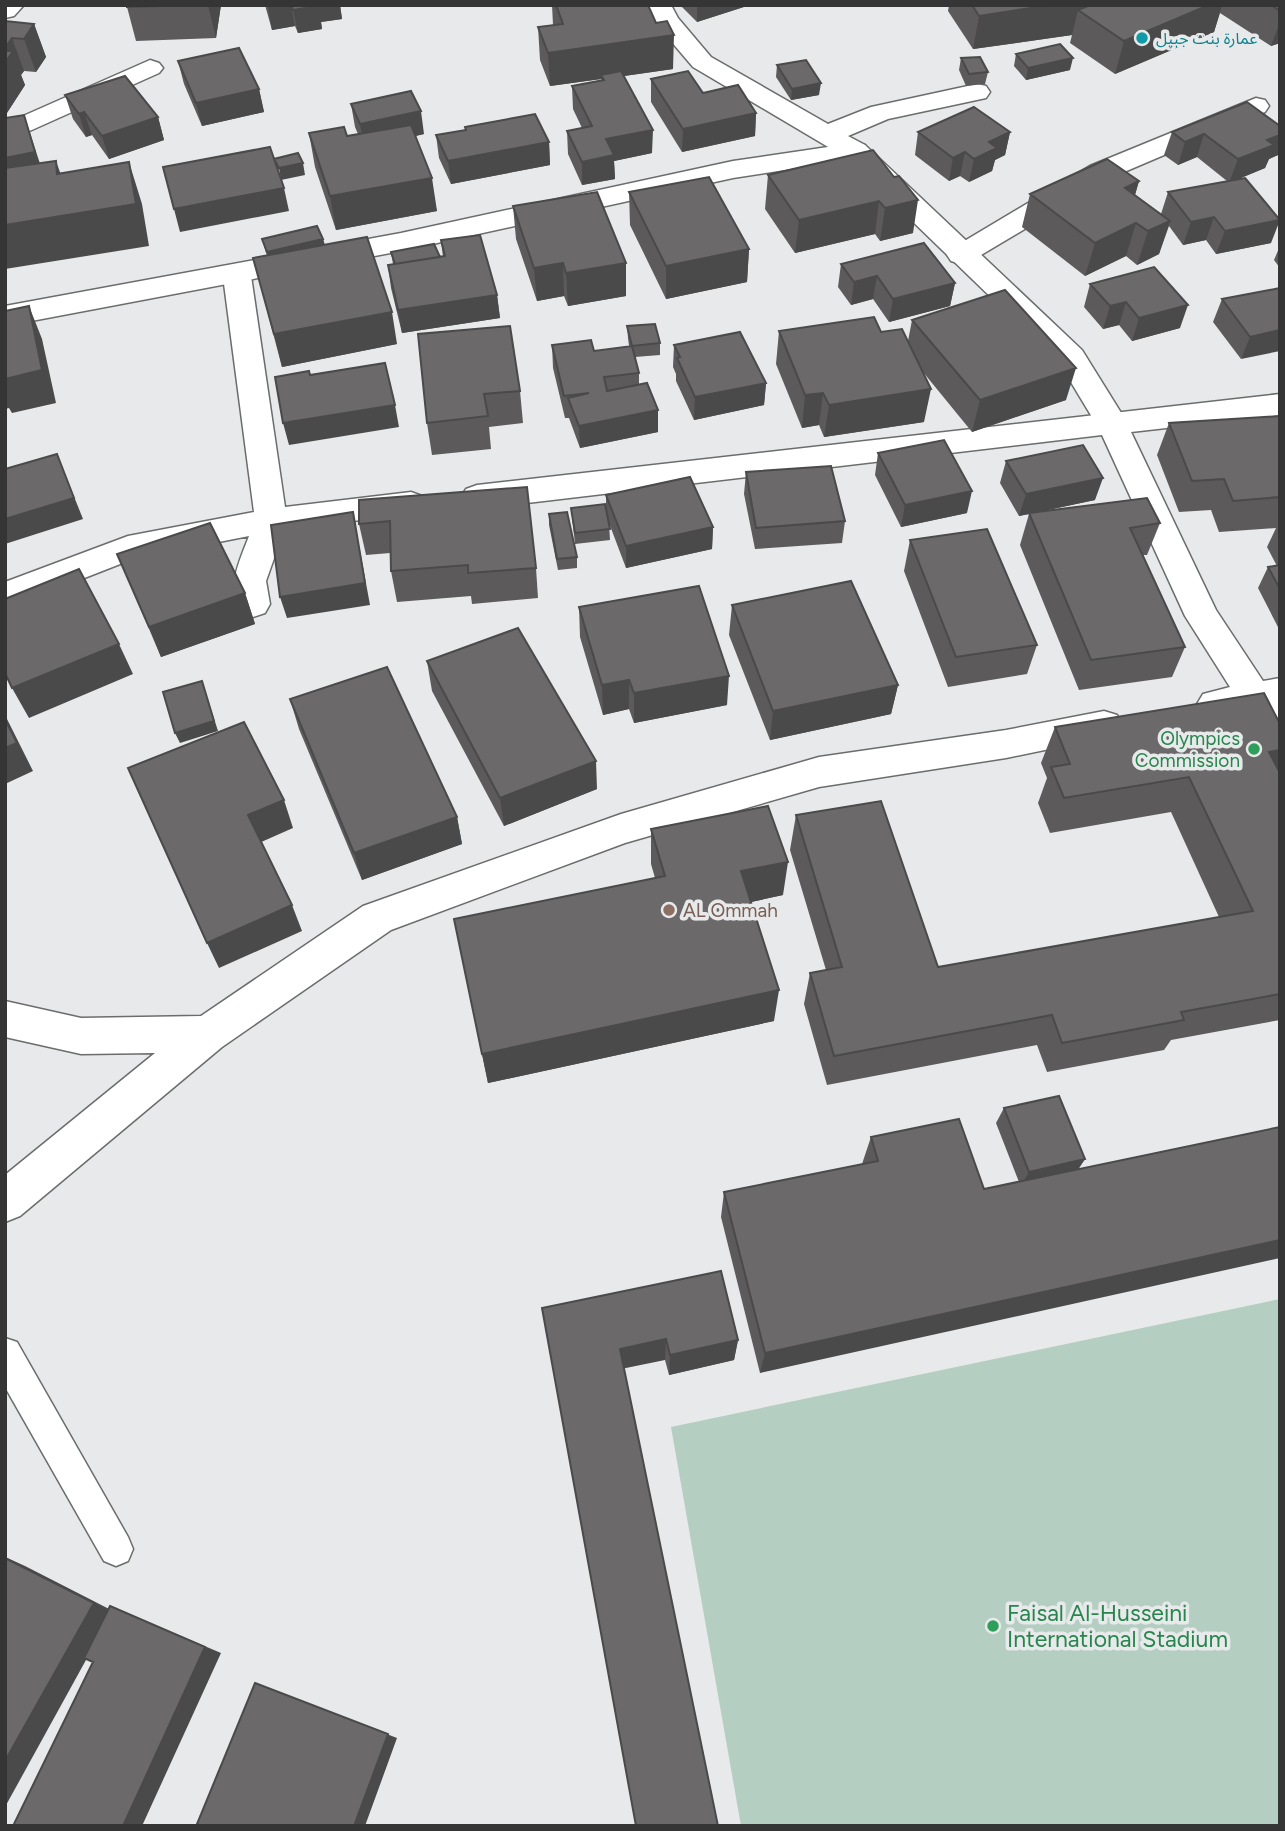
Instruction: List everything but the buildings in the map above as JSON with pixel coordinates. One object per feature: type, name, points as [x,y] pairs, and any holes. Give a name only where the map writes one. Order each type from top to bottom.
[{"type":"street","points":[[5,11],[12,5]]},
{"type":"street","points":[[659,5],[667,21],[702,62],[855,151],[961,255],[1071,357],[1112,424],[1202,616],[1267,694],[1280,736]]},
{"type":"street","points":[[5,134],[150,68]]},
{"type":"street","points":[[828,134],[880,113],[976,92]]},
{"type":"street","points":[[961,255],[1100,172],[1264,117],[1280,92]]},
{"type":"street","points":[[5,316],[237,276],[534,215],[799,156],[855,151]]},
{"type":"street","points":[[237,276],[271,520],[249,580],[253,604]]},
{"type":"street","points":[[5,596],[128,548],[271,520],[1280,404]]},
{"type":"street","points":[[1176,711],[1267,694]]},
{"type":"street","points":[[5,1202],[208,1034],[377,918],[621,829],[820,772],[1006,744],[1137,719]]},
{"type":"street","points":[[5,1019],[81,1036],[208,1034]]},
{"type":"lane","points":[[5,1354],[116,1549]]},
{"type":"green space","name":"Faisal Al-Husseini International Stadium","points":[[1280,1299],[1280,1826],[741,1826],[671,1427]]},
{"type":"place","name":"عمارة بنت جبيل","points":[[1142,38]]},
{"type":"place","name":"Olympics Commission","points":[[1254,749]]},
{"type":"place","name":"AL Ommah","points":[[669,910]]},
{"type":"place","name":"Faisal Al-Husseini International Stadium","points":[[993,1626]]}]
